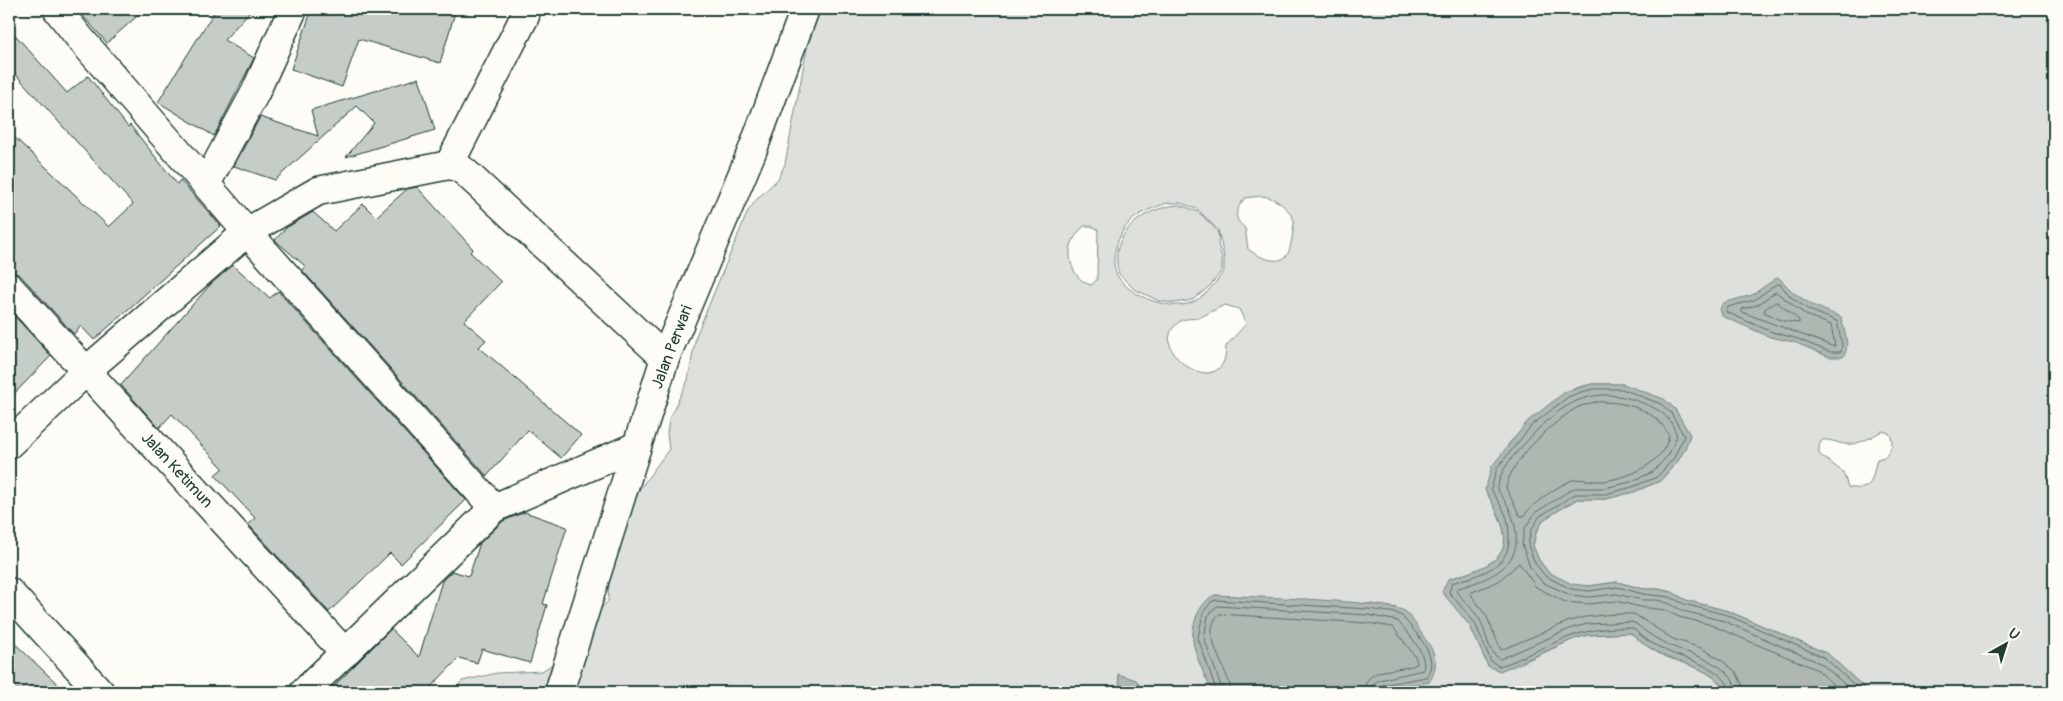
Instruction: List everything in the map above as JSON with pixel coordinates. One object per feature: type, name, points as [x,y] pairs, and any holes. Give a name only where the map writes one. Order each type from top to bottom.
[{"type":"street","points":[[57,9],[247,232],[494,508]]},
{"type":"street","points":[[206,184],[255,93],[293,9]]},
{"type":"street","name":"Jalan Perwari","points":[[559,692],[665,358],[754,150],[804,9]]},
{"type":"street","points":[[449,166],[525,16]]},
{"type":"street","points":[[9,444],[86,371],[247,232],[318,191],[449,166],[458,167],[465,172],[665,358]]},
{"type":"street","name":"Jalan Ketimun","points":[[9,287],[346,653]]},
{"type":"street","points":[[304,692],[494,508],[637,446]]},
{"type":"street","points":[[9,592],[100,692]]},
{"type":"shaded area","points":[[820,9],[2054,9],[2054,692],[1869,692],[1828,654],[1728,611],[1686,600],[1672,592],[1644,589],[1617,582],[1589,586],[1572,585],[1548,572],[1539,560],[1533,546],[1536,533],[1543,520],[1577,499],[1606,499],[1633,492],[1660,481],[1678,461],[1690,435],[1675,409],[1623,384],[1592,384],[1565,392],[1509,443],[1485,490],[1496,509],[1502,526],[1505,539],[1502,550],[1496,558],[1485,566],[1448,579],[1462,615],[1470,626],[1488,666],[1513,667],[1574,639],[1588,635],[1631,633],[1657,652],[1707,673],[1721,684],[1726,692],[1369,692],[1429,682],[1397,608],[1369,604],[1215,595],[1196,617],[1193,638],[1213,692],[1143,692],[1136,680],[1119,675],[1120,688],[1124,692],[453,692],[462,681],[497,673],[542,671],[554,663],[562,651],[608,601],[610,556],[631,501],[669,449],[667,434],[669,419],[688,380],[696,336],[748,211],[757,199],[778,179],[785,164],[808,43]],"holes":[[[1261,196],[1271,198],[1280,203],[1291,215],[1294,220],[1292,238],[1287,255],[1283,258],[1278,260],[1267,259],[1248,249],[1245,228],[1238,221],[1237,217],[1239,206],[1245,198]],[[1167,203],[1181,203],[1197,209],[1218,230],[1224,257],[1224,271],[1204,295],[1195,301],[1175,305],[1152,301],[1131,290],[1117,275],[1114,255],[1122,233],[1130,222],[1147,211]],[[1084,226],[1098,229],[1097,280],[1091,285],[1085,283],[1077,275],[1071,264],[1070,252],[1076,235]],[[1225,305],[1239,309],[1246,324],[1226,346],[1223,363],[1214,372],[1202,372],[1189,367],[1177,358],[1170,346],[1170,334],[1181,320],[1201,317]],[[1882,431],[1889,433],[1892,440],[1891,446],[1885,457],[1877,459],[1872,478],[1867,486],[1863,488],[1848,487],[1843,472],[1819,454],[1819,446],[1822,440],[1850,444]]]},
{"type":"shaded area","points":[[1180,205],[1202,215],[1217,231],[1222,257],[1222,270],[1210,286],[1194,299],[1174,303],[1159,301],[1134,289],[1119,274],[1118,247],[1132,225],[1142,217],[1154,211]]},
{"type":"water","points":[[1778,277],[1794,293],[1812,305],[1841,317],[1847,343],[1843,357],[1829,357],[1794,342],[1770,337],[1722,316],[1720,309],[1723,303],[1752,295]]},
{"type":"water","points":[[1592,384],[1623,384],[1664,399],[1675,409],[1690,435],[1678,461],[1660,481],[1634,492],[1606,499],[1577,499],[1543,520],[1536,533],[1533,546],[1539,560],[1548,572],[1572,584],[1589,586],[1617,582],[1644,589],[1672,592],[1686,600],[1728,611],[1828,654],[1869,692],[1726,692],[1721,684],[1707,673],[1662,655],[1630,633],[1588,635],[1574,639],[1500,671],[1488,666],[1470,626],[1442,592],[1448,579],[1485,566],[1496,558],[1502,550],[1505,539],[1502,526],[1496,509],[1485,490],[1492,466],[1528,421],[1565,392]]},
{"type":"water","points":[[1215,595],[1347,602],[1395,608],[1409,615],[1431,648],[1435,658],[1434,672],[1429,682],[1369,692],[1213,692],[1198,660],[1193,641],[1193,628],[1200,608],[1209,598]]},
{"type":"water","points":[[1118,674],[1136,680],[1143,692],[1124,692],[1120,688]]},
{"type":"building","points":[[77,9],[145,9],[107,43]]},
{"type":"building","points":[[216,9],[252,9],[224,40],[254,58],[214,136],[158,102]]},
{"type":"building","points":[[312,9],[456,9],[440,63],[359,39],[342,87],[291,69]]},
{"type":"building","points":[[9,28],[67,93],[88,76],[128,127],[130,125],[177,184],[180,180],[221,226],[94,340],[81,326],[74,334],[21,276],[14,272],[9,272],[9,132],[109,227],[133,204],[9,67]]},
{"type":"building","points":[[419,78],[435,130],[346,157],[374,123],[357,106],[275,180],[234,166],[260,117],[318,136],[311,110]]},
{"type":"building","points":[[417,187],[473,249],[470,252],[501,282],[464,321],[486,340],[479,347],[581,435],[561,458],[528,430],[487,476],[302,270],[305,266],[275,240],[286,228],[313,212],[334,231],[363,204],[376,217],[407,189]]},
{"type":"building","points":[[233,265],[270,298],[278,291],[466,500],[401,564],[390,553],[329,612],[248,524],[255,518],[215,475],[223,468],[172,414],[159,428],[121,385],[211,284]]},
{"type":"building","points":[[9,310],[51,356],[9,399]]},
{"type":"building","points":[[525,512],[567,527],[543,604],[547,605],[530,663],[482,649],[477,663],[459,658],[426,692],[328,692],[391,629],[419,657],[442,581],[452,571],[469,576],[480,543],[503,521]]},
{"type":"building","points":[[9,638],[66,692],[9,692]]}]
